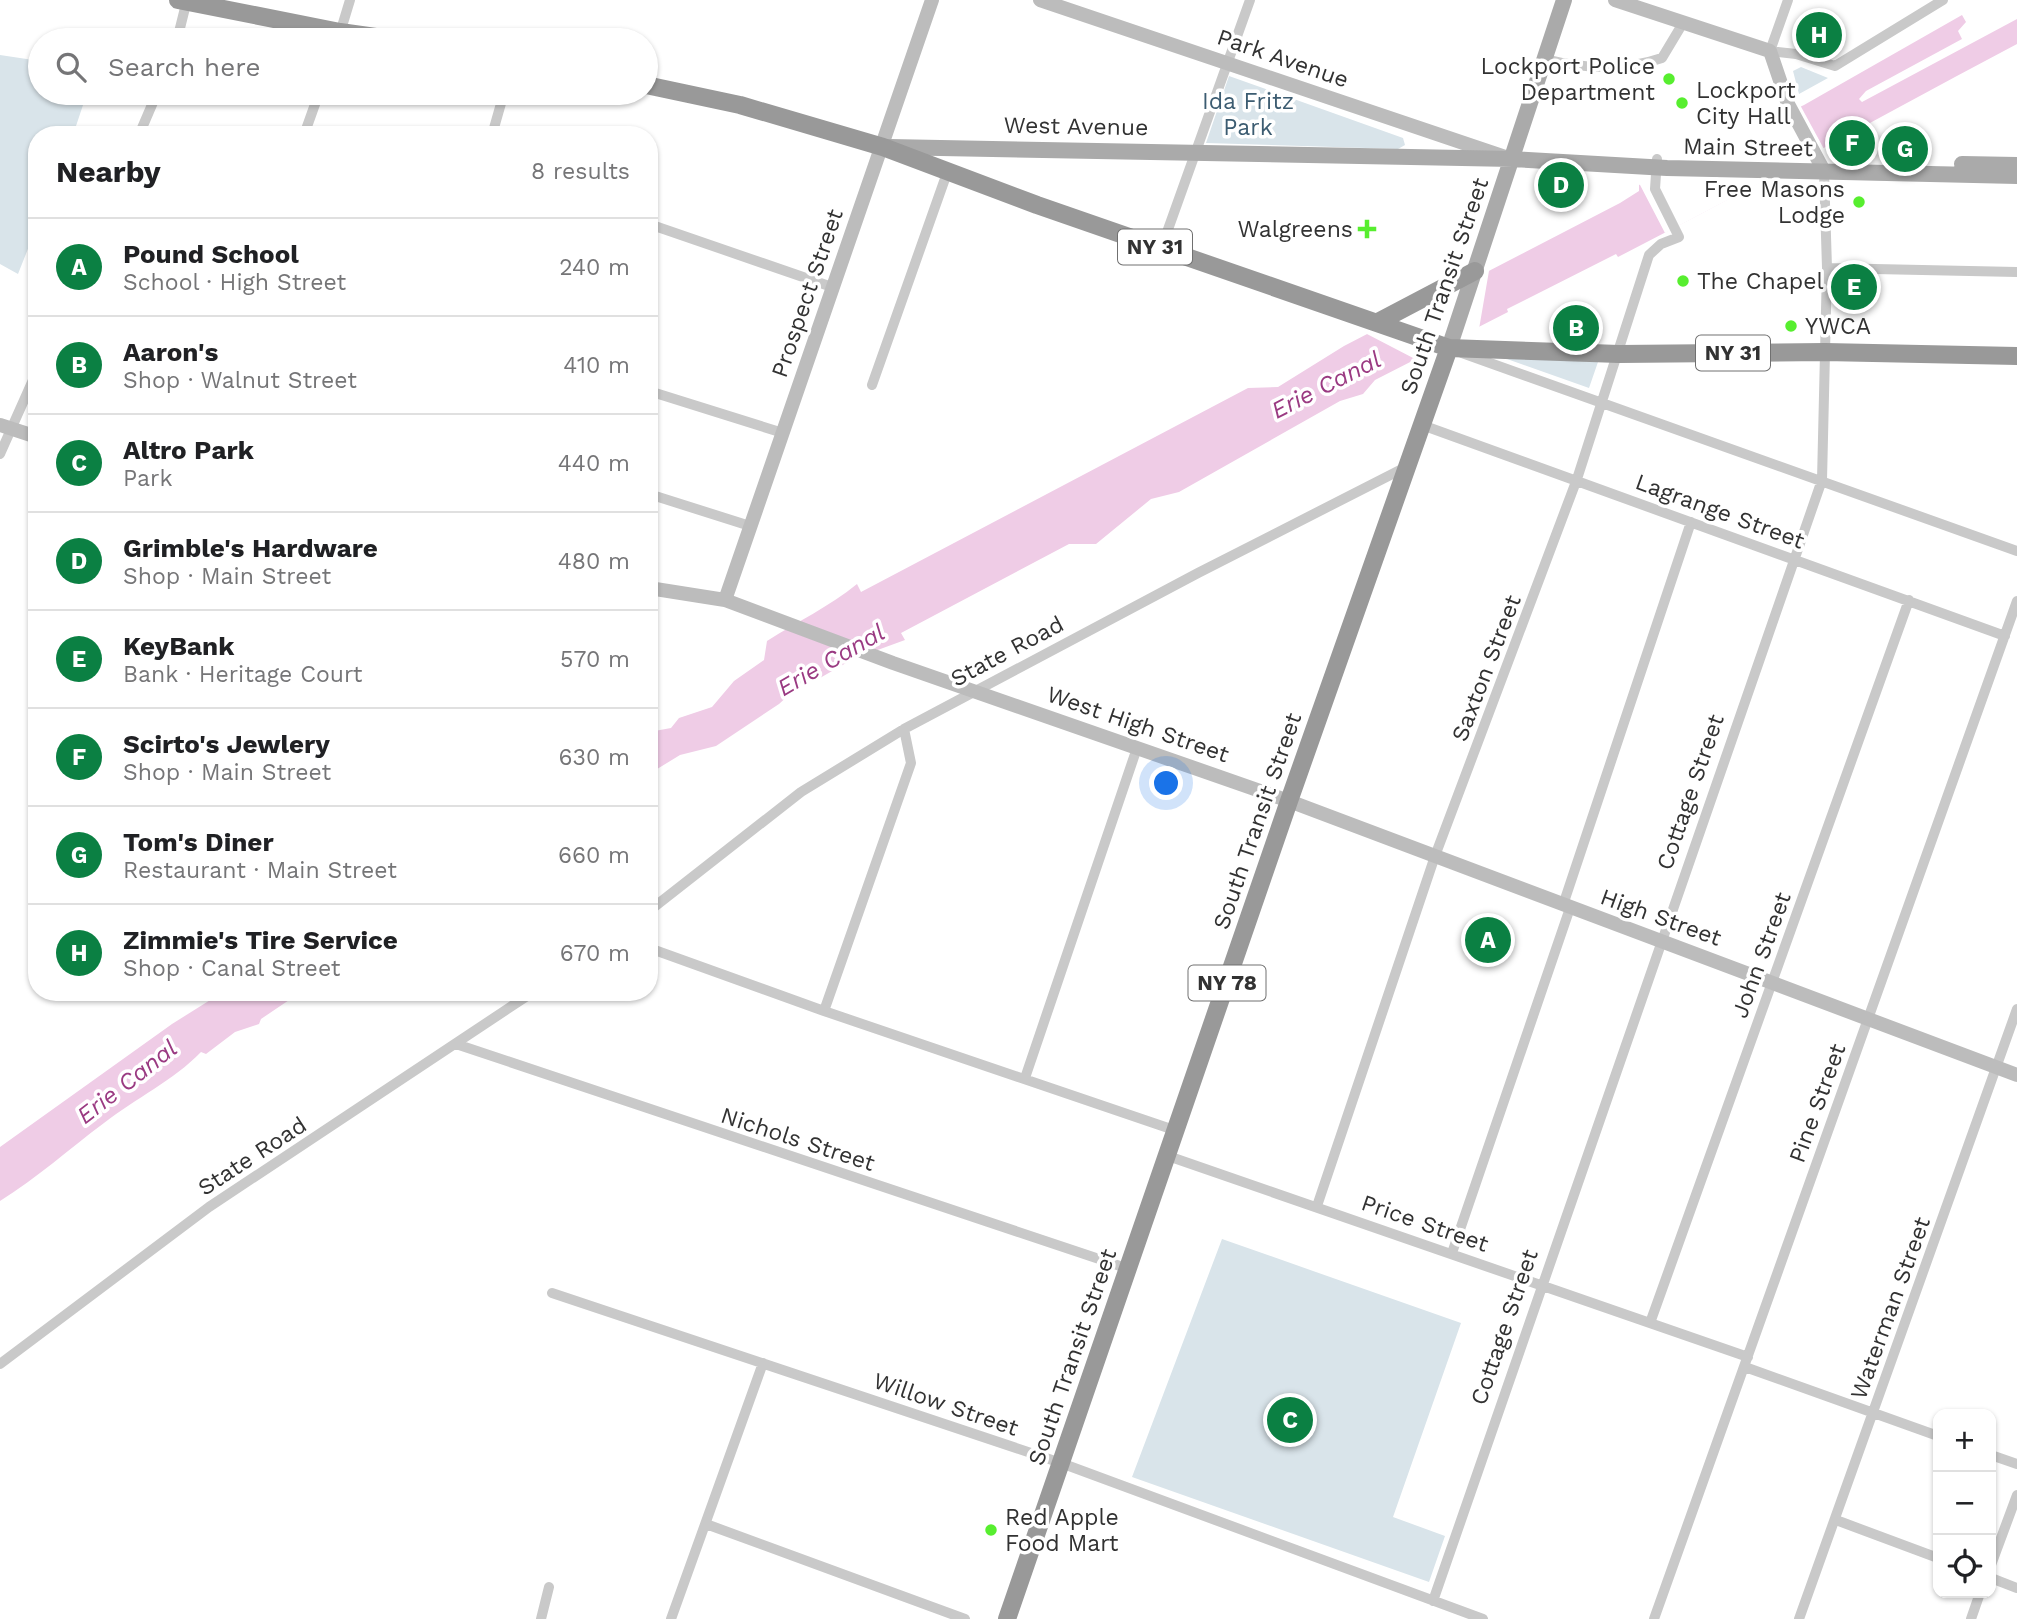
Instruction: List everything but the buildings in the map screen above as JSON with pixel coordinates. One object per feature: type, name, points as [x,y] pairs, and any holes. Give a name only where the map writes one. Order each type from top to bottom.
[{"type":"highway","points":[[184,0],[305,28]]},
{"type":"highway","name":"West Avenue","points":[[658,88],[740,105],[883,147]]},
{"type":"highway","name":"NY 31","points":[[883,147],[947,173],[1161,249],[1448,346],[1619,354],[1825,352],[2017,356]]},
{"type":"highway","points":[[1372,320],[1477,265]]},
{"type":"highway","name":"South Transit Street","points":[[1007,1619],[1448,346]]},
{"type":"main road","name":"NY 78","points":[[1513,159],[1564,0]]},
{"type":"main road","name":"West Avenue","points":[[883,147],[1513,159]]},
{"type":"main road","name":"Main Street","points":[[1513,159],[1786,171],[1815,163],[2017,176]]},
{"type":"main road","name":"South Transit Street","points":[[1448,346],[1513,159]]},
{"type":"main road","name":"Main Street","points":[[1663,166],[1815,163],[2017,165]]},
{"type":"street","points":[[179,28],[184,0]]},
{"type":"street","points":[[342,28],[351,0]]},
{"type":"street","name":"Prospect Street","points":[[725,600],[932,0]]},
{"type":"street","name":"Park Avenue","points":[[1040,0],[1513,159]]},
{"type":"street","points":[[1161,249],[1250,0]]},
{"type":"street","points":[[1615,0],[1770,51],[1796,54],[1838,66],[1943,0]]},
{"type":"street","points":[[1770,51],[1788,0]]},
{"type":"street","points":[[1545,59],[1570,66],[1634,67],[1662,58],[1683,23]]},
{"type":"street","name":"Cottage Street","points":[[1433,1601],[1822,480],[1827,268],[1815,163],[1788,104],[1770,51]]},
{"type":"street","points":[[143,126],[152,105]]},
{"type":"street","points":[[307,126],[314,105]]},
{"type":"street","points":[[495,126],[501,105]]},
{"type":"street","name":"Saxton Street","points":[[1317,1206],[1436,856],[1577,479],[1649,255],[1661,244],[1679,237],[1655,189],[1663,166]]},
{"type":"street","points":[[872,385],[947,173]]},
{"type":"street","points":[[658,227],[832,287]]},
{"type":"street","points":[[1827,268],[2017,272]]},
{"type":"street","points":[[1448,346],[1602,405],[1822,480],[2017,551]]},
{"type":"street","points":[[0,454],[6,427],[28,387]]},
{"type":"street","points":[[658,394],[783,433]]},
{"type":"street","name":"Lagrange Street","points":[[1422,425],[2004,636]]},
{"type":"street","points":[[6,427],[28,434]]},
{"type":"street","name":"State Road","points":[[658,904],[801,792],[904,729],[972,691],[1408,466]]},
{"type":"street","points":[[658,498],[750,526]]},
{"type":"street","points":[[1452,1253],[1691,522]]},
{"type":"street","name":"West High Street","points":[[658,589],[725,600],[893,663],[1289,801]]},
{"type":"street","name":"John Street","points":[[1650,1323],[1909,600]]},
{"type":"street","name":"Pine Street","points":[[1654,1619],[2017,601]]},
{"type":"street","points":[[824,1011],[911,763],[904,729]]},
{"type":"street","points":[[1025,1078],[1137,748]]},
{"type":"street","name":"High Street","points":[[1289,801],[1771,982],[1867,1021],[2017,1075]]},
{"type":"street","points":[[658,951],[824,1011],[1177,1131]]},
{"type":"street","name":"State Road","points":[[0,1364],[209,1207],[520,1001]]},
{"type":"street","name":"Waterman Street","points":[[1799,1619],[2017,1009]]},
{"type":"street","name":"Nichols Street","points":[[456,1044],[1129,1269]]},
{"type":"street","name":"Price Street","points":[[1168,1156],[1650,1323],[1873,1413],[1933,1434]]},
{"type":"street","name":"Willow Street","points":[[552,1293],[1061,1463],[1483,1619]]},
{"type":"street","points":[[671,1619],[763,1363]]},
{"type":"street","points":[[1996,1457],[2017,1464]]},
{"type":"street","points":[[1996,1551],[2017,1494]]},
{"type":"street","points":[[1836,1520],[1933,1557]]},
{"type":"street","points":[[706,1524],[965,1619]]},
{"type":"street","points":[[1996,1580],[2017,1588]]},
{"type":"street","points":[[541,1619],[548,1587]]},
{"type":"street","points":[[1971,1619],[1978,1598]]},
{"type":"green space","points":[[0,55],[28,59],[28,105],[83,105],[76,126],[28,126],[28,249],[18,274],[0,264]]},
{"type":"green space","points":[[1801,67],[1828,78],[1799,94],[1793,71]]},
{"type":"green space","name":"Ida Fritz Park","points":[[1229,76],[1403,138],[1405,145],[1398,149],[1206,143]]},
{"type":"green space","points":[[1509,356],[1598,362],[1589,388],[1507,359]]},
{"type":"green space","points":[[1222,1239],[1461,1323],[1393,1517],[1445,1536],[1429,1582],[1132,1477]]},
{"type":"water","name":"Erie Canal","points":[[1962,15],[1966,22],[1958,31],[1962,39],[1866,91],[1859,99],[1862,102],[2017,19],[2017,44],[1669,231],[1618,257],[1616,254],[1507,309],[1508,312],[1375,380],[1363,394],[1340,401],[1179,492],[1151,499],[1096,544],[1069,544],[901,633],[905,640],[853,659],[820,678],[801,684],[779,704],[716,746],[680,755],[658,768],[658,730],[671,728],[679,718],[712,707],[734,681],[764,660],[767,641],[857,584],[861,592],[1248,388],[1278,387],[1344,346],[1620,203],[1639,191],[1639,185],[1804,105]]},
{"type":"water","name":"Erie Canal","points":[[209,1001],[288,1001],[261,1019],[259,1024],[235,1032],[206,1054],[201,1052],[179,1072],[116,1114],[0,1201],[0,1147],[172,1024]]},
{"type":"pier","points":[[1799,103],[1824,149],[1665,233],[1639,183]]},
{"type":"pier","points":[[1490,265],[1479,329],[1417,360],[1365,333]]},
{"type":"place","name":"Zimmie's Tire Service","points":[[1819,35]]},
{"type":"place","name":"Lockport Police Department","points":[[1669,79]]},
{"type":"place","name":"Lockport City Hall","points":[[1682,103]]},
{"type":"place","name":"Scirto's Jewlery","points":[[1852,143]]},
{"type":"place","name":"Tom's Diner","points":[[1905,149]]},
{"type":"place","name":"Grimble's Hardware","points":[[1561,185]]},
{"type":"place","name":"Free Masons Lodge","points":[[1859,202]]},
{"type":"place","name":"Walgreens","points":[[1367,229]]},
{"type":"place","name":"The Chapel","points":[[1683,281]]},
{"type":"place","name":"KeyBank","points":[[1854,287]]},
{"type":"place","name":"YWCA","points":[[1791,326]]},
{"type":"place","name":"Aaron's","points":[[1576,328]]},
{"type":"place","name":"Pound School","points":[[1488,940]]},
{"type":"place","name":"Altro Park","points":[[1290,1420]]},
{"type":"place","name":"Red Apple Food Mart","points":[[991,1530]]}]
